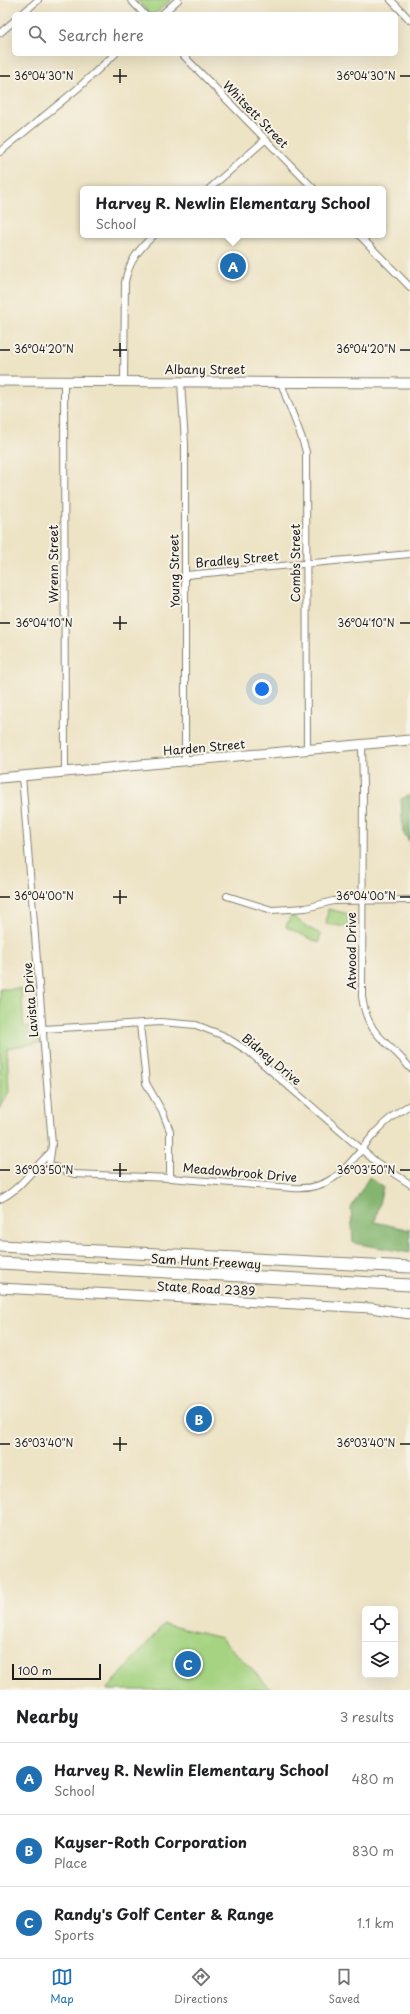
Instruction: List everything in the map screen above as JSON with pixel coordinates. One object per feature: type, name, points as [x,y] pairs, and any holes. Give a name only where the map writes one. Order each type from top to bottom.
[{"type":"highway","name":"Sam Hunt Freeway","points":[[0,1246],[410,1267]]},
{"type":"highway","name":"Sam Hunt Freeway","points":[[0,1263],[410,1285]]},
{"type":"street","points":[[24,12],[38,0]]},
{"type":"street","points":[[130,0],[142,12]]},
{"type":"street","points":[[164,12],[178,0]]},
{"type":"street","points":[[391,0],[410,20]]},
{"type":"street","points":[[0,32],[12,23]]},
{"type":"street","points":[[0,152],[77,89],[113,56]]},
{"type":"street","name":"Whitsett Street","points":[[184,56],[311,186]]},
{"type":"street","points":[[212,186],[265,140]]},
{"type":"street","points":[[124,381],[125,282],[127,271],[135,254],[151,238]]},
{"type":"street","points":[[362,238],[410,287]]},
{"type":"street","name":"Albany Street","points":[[0,381],[410,383]]},
{"type":"street","name":"Wrenn Street","points":[[64,382],[65,770]]},
{"type":"street","name":"Young Street","points":[[181,382],[185,443],[185,760]]},
{"type":"street","name":"Combs Street","points":[[281,382],[287,404],[302,435],[306,452],[308,749]]},
{"type":"street","name":"Bradley Street","points":[[186,575],[410,554]]},
{"type":"street","name":"Harden Street","points":[[0,778],[65,770],[410,740]]},
{"type":"street","name":"Atwood Drive","points":[[362,745],[363,1007],[370,1026],[379,1038],[410,1068]]},
{"type":"street","name":"Lavista Drive","points":[[22,776],[44,1030],[52,1144],[51,1152]]},
{"type":"street","points":[[227,896],[272,910],[306,908],[333,901],[410,900]]},
{"type":"street","name":"Bidney Drive","points":[[44,1030],[161,1022],[189,1024],[210,1029],[234,1041],[363,1148],[376,1162],[410,1184]]},
{"type":"street","points":[[140,1024],[146,1082],[163,1113],[170,1131],[170,1178]]},
{"type":"street","name":"Meadowbrook Drive","points":[[51,1152],[49,1165],[66,1172],[311,1188],[336,1177],[377,1131],[398,1112],[410,1105]]},
{"type":"street","points":[[0,1198],[8,1196],[51,1152]]},
{"type":"street","name":"State Road 2389","points":[[0,1288],[371,1308],[410,1314]]},
{"type":"green space","points":[[137,0],[171,0],[157,12],[148,12]]},
{"type":"green space","points":[[410,795],[410,842],[403,833],[401,799]]},
{"type":"green space","points":[[328,909],[349,914],[347,927],[326,924]]},
{"type":"green space","points":[[291,915],[307,927],[320,934],[319,943],[286,927]]},
{"type":"green space","points":[[0,989],[21,989],[24,1027],[42,1026],[43,1042],[7,1048],[9,1091],[0,1109]]},
{"type":"green space","points":[[369,1177],[383,1187],[375,1222],[410,1230],[410,1253],[353,1243],[351,1208]]},
{"type":"green space","points":[[164,1624],[221,1638],[272,1690],[107,1690]]},
{"type":"place","name":"Harvey R. Newlin Elementary School","points":[[233,266]]},
{"type":"place","name":"Kayser-Roth Corporation","points":[[199,1419]]},
{"type":"place","name":"Randy's Golf Center & Range","points":[[188,1664]]}]
